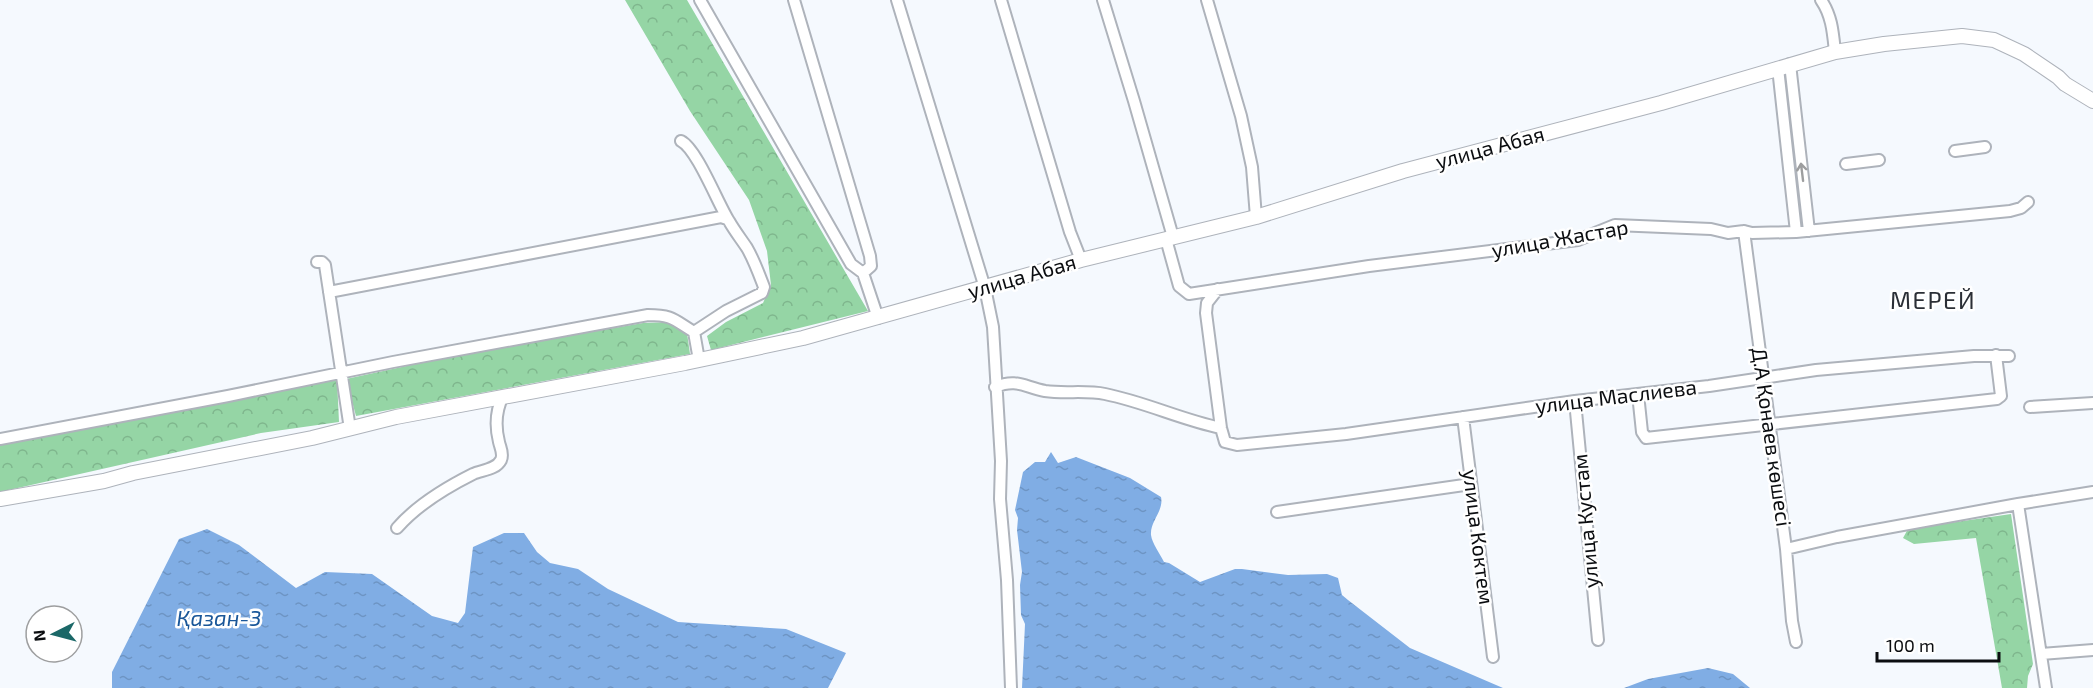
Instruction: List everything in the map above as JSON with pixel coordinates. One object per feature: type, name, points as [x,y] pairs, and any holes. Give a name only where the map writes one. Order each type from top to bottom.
[{"type":"main road","name":"улица Абая","points":[[0,499],[104,481],[350,429],[396,417],[803,338],[1081,261],[1256,217],[1403,171],[1661,103],[1835,52],[1884,44],[1962,36],[1994,40],[2024,54],[2093,101]]},
{"type":"street","points":[[700,0],[851,264],[863,273],[878,318]]},
{"type":"street","points":[[794,0],[870,256],[870,266],[863,273]]},
{"type":"street","points":[[897,0],[986,288],[993,327],[1011,688]]},
{"type":"street","points":[[1001,0],[1070,232],[1081,261]]},
{"type":"street","points":[[1103,0],[1134,101],[1170,238]]},
{"type":"street","points":[[1207,0],[1241,116],[1252,167],[1256,217]]},
{"type":"street","points":[[1821,0],[1828,10],[1831,21],[1835,52]]},
{"type":"street","points":[[1784,66],[1809,231]]},
{"type":"street","points":[[1784,66],[1796,232]]},
{"type":"street","points":[[681,141],[693,155],[718,198],[727,219],[747,249],[764,287],[762,293],[726,311],[694,332]]},
{"type":"street","points":[[1955,151],[1985,147]]},
{"type":"street","points":[[1846,164],[1880,160]]},
{"type":"street","name":"улица Жастар","points":[[1170,238],[1179,286],[1189,294],[1369,266],[1578,240],[1615,225],[1711,229],[1728,233],[1796,232],[2010,211],[2021,208],[2028,202]]},
{"type":"street","points":[[329,292],[720,217],[727,219]]},
{"type":"street","name":"Д.А Қонаев көшесі","points":[[1744,231],[1796,642]]},
{"type":"street","points":[[317,262],[325,265],[350,429]]},
{"type":"street","points":[[995,387],[1012,382],[1047,391],[1104,394],[1197,423],[1221,428],[1206,313],[1207,303],[1218,289]]},
{"type":"street","points":[[0,439],[648,315],[666,315],[675,318],[694,332],[699,360]]},
{"type":"street","points":[[1638,394],[1642,432],[1646,438],[1996,399],[2001,396],[1996,355]]},
{"type":"street","name":"улица Маслиева","points":[[1221,428],[1225,442],[1238,445],[1347,434],[1575,401],[1708,386],[1816,370],[1996,355],[2009,356]]},
{"type":"street","points":[[396,528],[407,516],[441,492],[476,472],[488,469],[500,462],[502,457],[497,416],[503,396]]},
{"type":"street","name":"улица Кустам","points":[[1575,401],[1598,640]]},
{"type":"street","points":[[2030,407],[2093,403]]},
{"type":"street","name":"улица Коктем","points":[[1463,417],[1493,657]]},
{"type":"street","points":[[1277,512],[1471,484]]},
{"type":"street","points":[[1786,549],[1919,521],[2093,492]]},
{"type":"street","points":[[2018,504],[2046,688]]},
{"type":"street","points":[[2041,654],[2093,650]]},
{"type":"green space","points":[[625,0],[687,0],[868,311],[711,350],[707,336],[726,322],[763,303],[771,285],[767,251],[749,200],[690,111]]},
{"type":"green space","points":[[669,322],[687,333],[690,354],[356,416],[346,379],[462,354],[643,323]]},
{"type":"green space","points":[[337,379],[339,422],[261,433],[0,492],[0,445]]},
{"type":"green space","points":[[2011,514],[2033,664],[2028,676],[2027,688],[2002,688],[1976,538],[1914,544],[1903,538],[1908,529]]},
{"type":"water","points":[[1051,452],[1058,463],[1076,457],[1130,478],[1161,497],[1161,507],[1151,530],[1153,541],[1164,562],[1200,582],[1235,569],[1288,575],[1327,574],[1338,578],[1342,595],[1410,648],[1503,688],[1022,688],[1025,624],[1021,615],[1022,572],[1017,530],[1018,518],[1015,510],[1023,472],[1035,462],[1045,462]]},
{"type":"water","name":"Қазан-3","points":[[207,529],[239,545],[296,588],[325,572],[372,574],[432,616],[458,623],[465,613],[473,547],[504,533],[524,533],[537,552],[550,563],[578,569],[608,589],[678,622],[786,629],[846,653],[828,688],[112,688],[112,672],[179,539]]},
{"type":"water","points":[[1708,668],[1733,674],[1750,688],[1624,688],[1648,679]]},
{"type":"district","name":"МЕРЕЙ","points":[[1933,301]]}]
